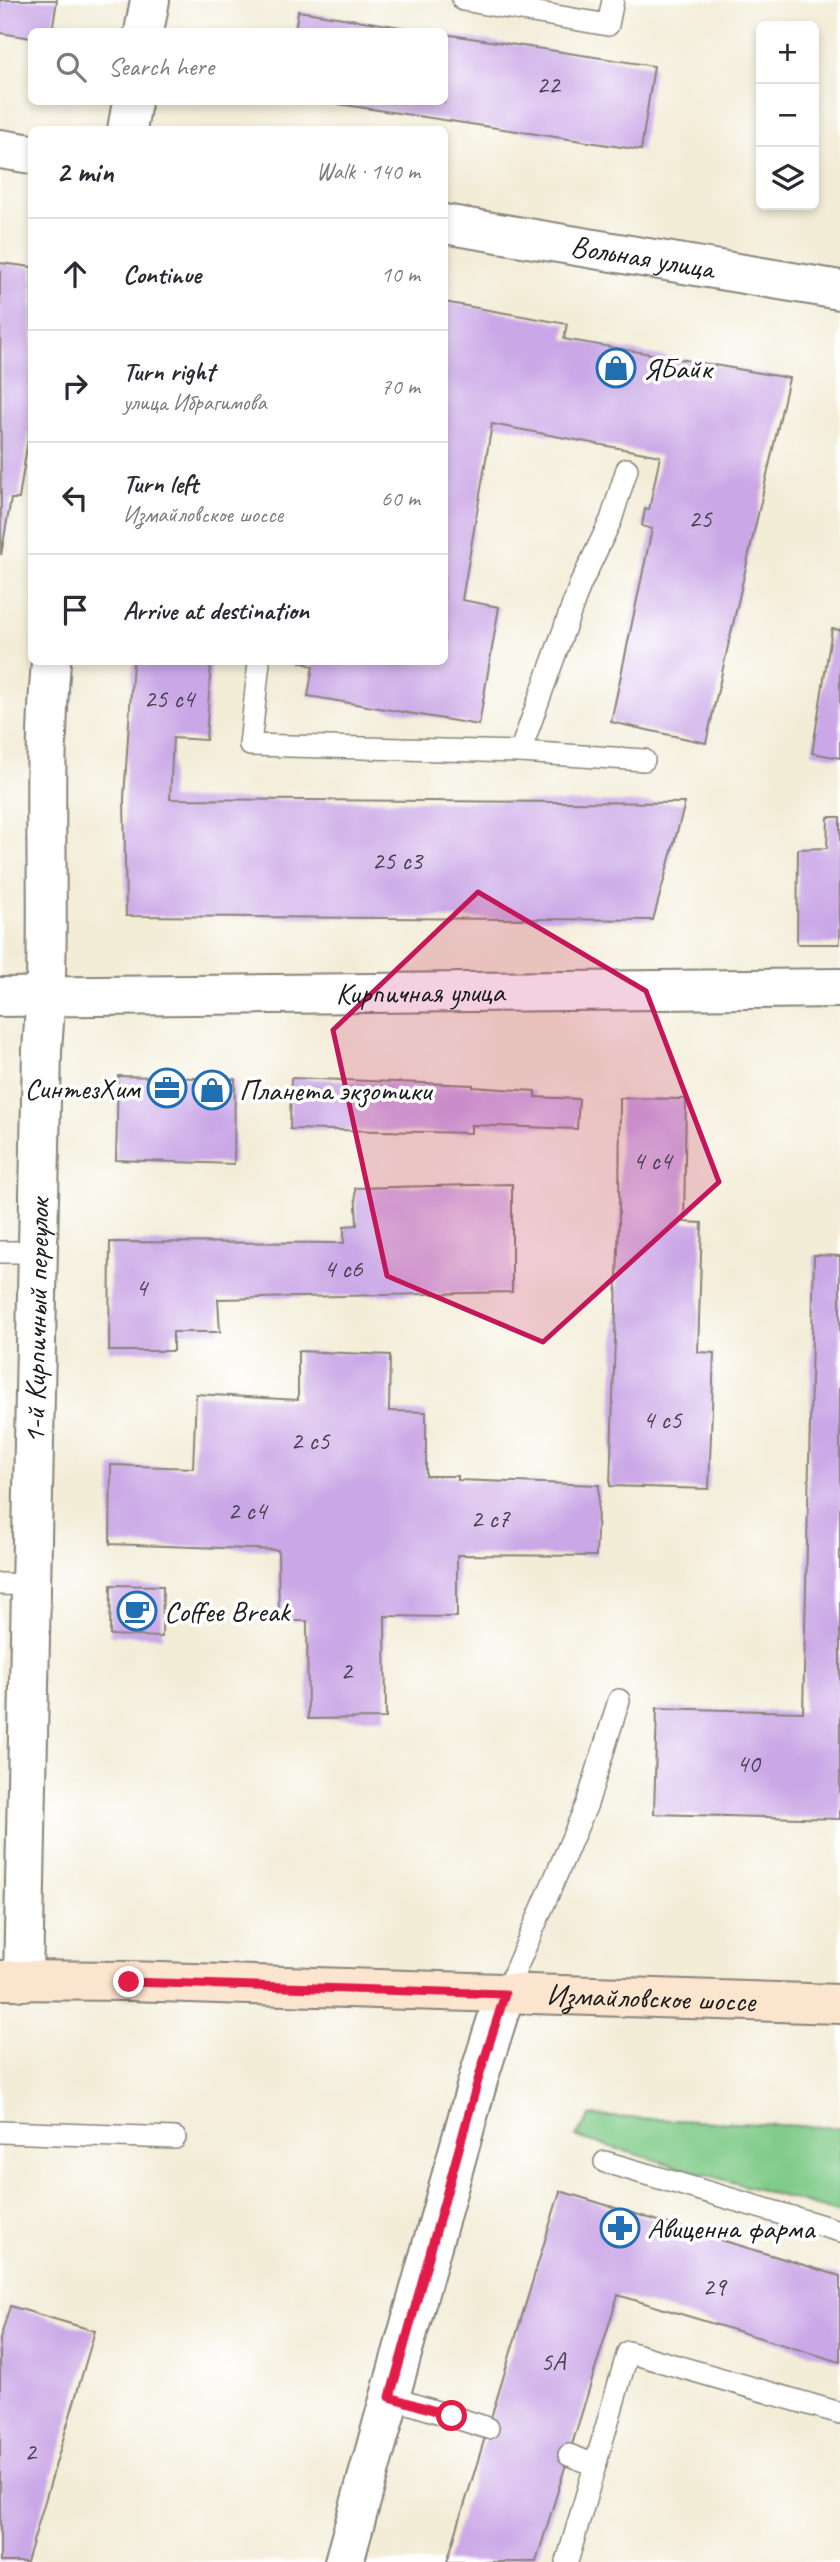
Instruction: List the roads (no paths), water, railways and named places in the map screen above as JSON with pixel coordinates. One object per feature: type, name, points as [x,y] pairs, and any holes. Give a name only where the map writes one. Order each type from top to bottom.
[{"type":"main road","name":"Измайловское шоссе","points":[[12,1980],[840,2004]]},
{"type":"street","points":[[145,28],[150,0]]},
{"type":"street","points":[[128,126],[131,105]]},
{"type":"street","points":[[0,149],[28,153]]},
{"type":"street","name":"Вольная улица","points":[[448,225],[840,290]]},
{"type":"street","name":"1-й Кирпичный переулок","points":[[12,1980],[16,1585],[38,1252],[42,1049],[46,998],[47,706],[51,665]]},
{"type":"street","name":"Кирпичная улица","points":[[0,997],[840,988]]},
{"type":"street","points":[[344,2562],[480,2073],[505,1994]]},
{"type":"lane","points":[[463,0],[608,25],[612,0]]},
{"type":"lane","points":[[520,751],[580,586],[611,520],[627,469]]},
{"type":"lane","points":[[259,665],[250,745],[520,751],[644,760]]},
{"type":"lane","points":[[0,1252],[38,1252]]},
{"type":"lane","points":[[505,1994],[587,1804],[619,1700]]},
{"type":"lane","points":[[0,2132],[175,2138]]},
{"type":"lane","points":[[605,2162],[840,2231]]},
{"type":"lane","points":[[568,2562],[628,2352],[840,2413]]},
{"type":"lane","points":[[390,2397],[488,2428]]},
{"type":"lane","points":[[569,2455],[595,2465]]},
{"type":"place","name":"ЯБайк","points":[[616,368]]},
{"type":"place","name":"СинтезХим","points":[[167,1088]]},
{"type":"place","name":"Планета экзотики","points":[[212,1090]]},
{"type":"place","name":"Coffee Break","points":[[137,1611]]},
{"type":"place","name":"Авиценна фарма","points":[[620,2228]]}]
